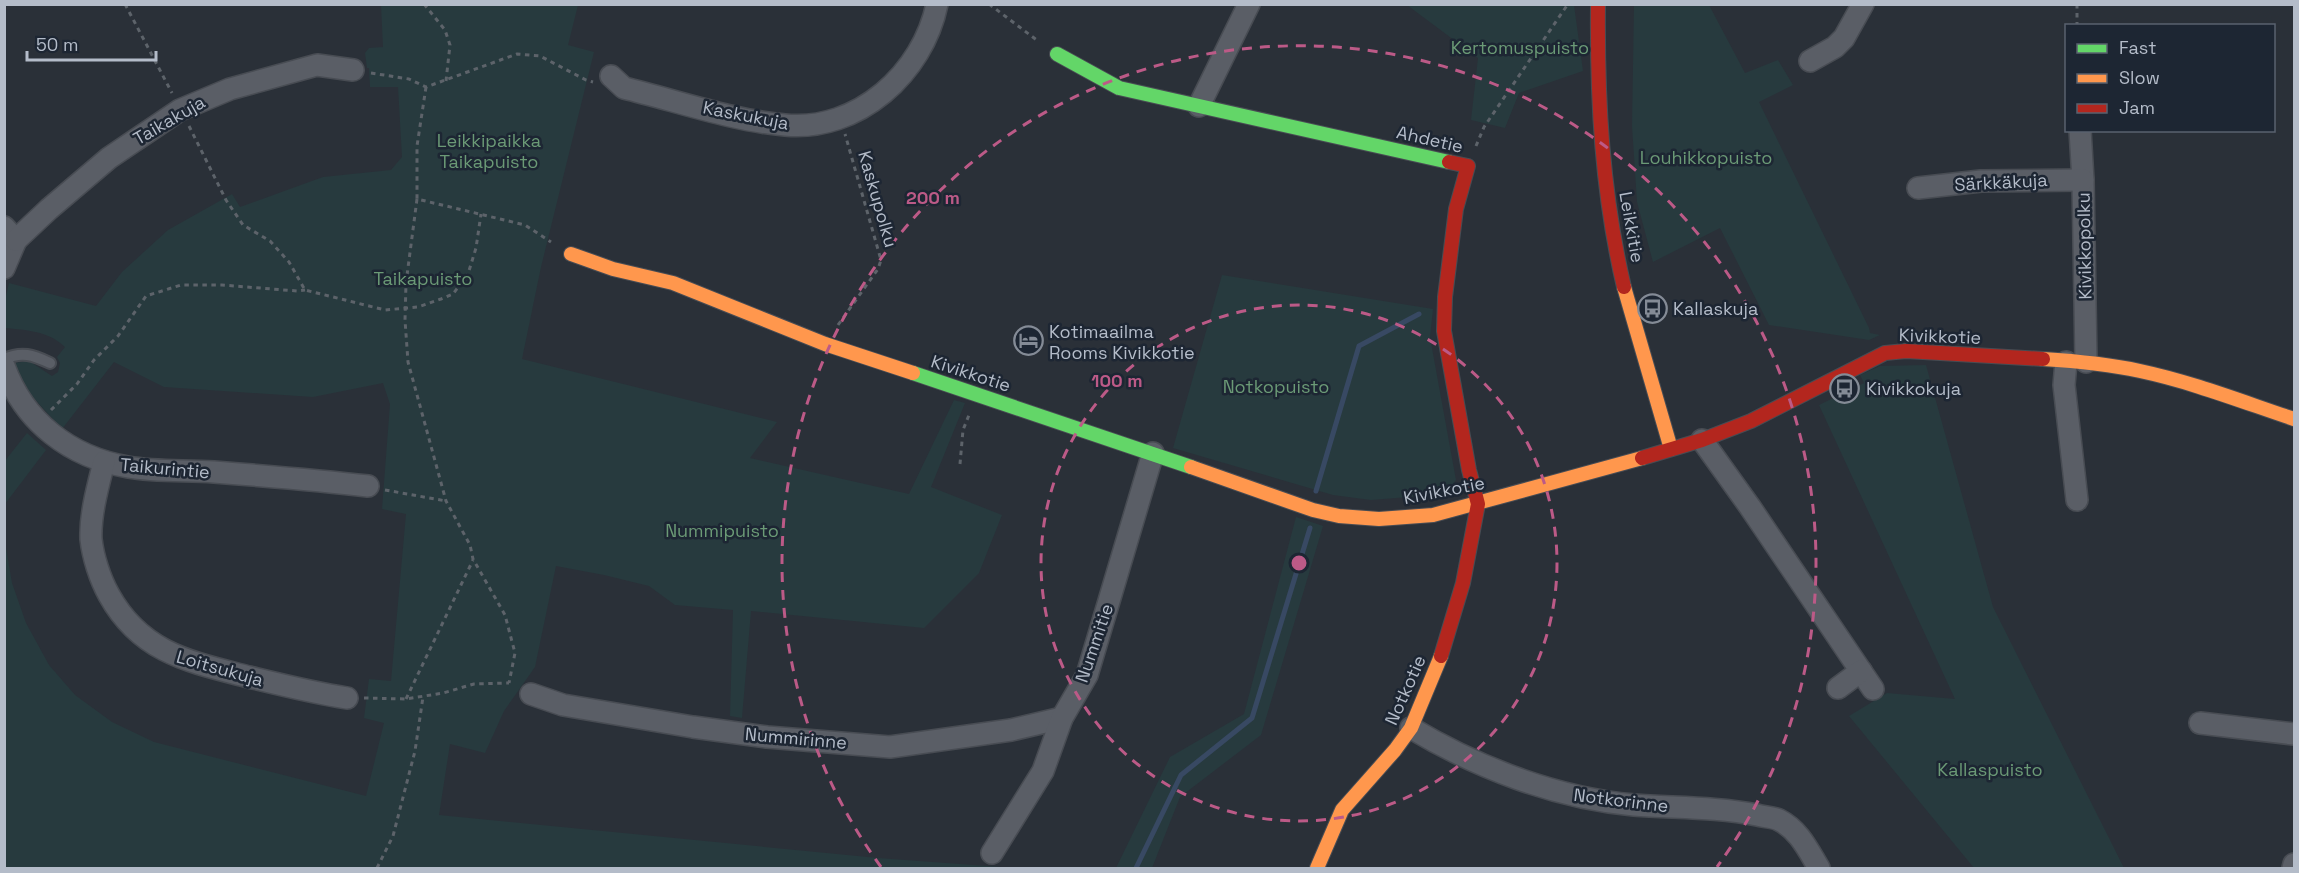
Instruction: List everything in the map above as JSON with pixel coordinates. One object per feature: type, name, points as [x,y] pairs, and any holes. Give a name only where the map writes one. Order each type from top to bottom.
[{"type":"street","name":"Kaskukuja","points":[[603,79],[624,88],[752,120],[787,126],[808,125],[840,118],[876,99],[900,78],[926,40],[937,4]]},
{"type":"street","points":[[1199,106],[1249,4]]},
{"type":"street","name":"Leikkitie","points":[[1598,4],[1600,112],[1610,219],[1633,323],[1671,449]]},
{"type":"street","points":[[1810,61],[1835,48],[1844,38],[1863,4]]},
{"type":"street","name":"Ahdetie","points":[[1057,54],[1119,88],[1468,166],[1456,209],[1445,297],[1444,331],[1469,470],[1478,504]]},
{"type":"street","name":"Taikakuja","points":[[10,234],[49,209],[109,158],[180,110],[230,88],[317,65],[353,70]]},
{"type":"street","name":"Kivikkopolku","points":[[2076,362],[2083,180],[2080,132]]},
{"type":"street","name":"Särkkäkuja","points":[[1918,188],[1981,181],[2083,180]]},
{"type":"street","points":[[4,268],[10,234]]},
{"type":"street","name":"Kivikkotie","points":[[571,254],[612,268],[673,283],[825,344],[1153,453],[1313,510],[1339,516],[1379,519],[1433,515],[1702,440],[1751,420],[1885,353],[1938,352],[2076,362],[2137,370],[2166,377],[2295,419]]},
{"type":"street","points":[[2076,362],[2064,385],[2077,500]]},
{"type":"street","name":"Taikurintie","points":[[4,366],[21,402],[46,430],[80,453],[104,462],[131,468],[294,478],[368,486]]},
{"type":"street","points":[[1702,440],[1873,689]]},
{"type":"street","name":"Nummitie","points":[[992,854],[1043,771],[1062,718],[1087,675],[1153,453]]},
{"type":"street","name":"Loitsukuja","points":[[104,462],[97,490],[91,537],[104,585],[121,615],[131,626],[147,641],[192,663],[315,694],[347,698]]},
{"type":"street","name":"Notkotie","points":[[1317,868],[1342,810],[1395,750],[1411,728],[1444,648],[1463,583],[1478,504]]},
{"type":"street","points":[[1838,688],[1861,671]]},
{"type":"street","name":"Nummirinne","points":[[531,694],[563,705],[693,727],[767,737],[890,747],[1011,730],[1062,718]]},
{"type":"street","points":[[2200,723],[2295,734]]},
{"type":"street","name":"Notkorinne","points":[[1411,728],[1436,744],[1502,773],[1589,799],[1632,805],[1726,810],[1779,819],[1798,833],[1819,868]]},
{"type":"street","points":[[2292,868],[2295,864]]},
{"type":"lane","points":[[4,359],[22,353],[34,355],[50,363]]},
{"type":"path","points":[[424,4],[431,16],[445,30],[450,45],[446,81]]},
{"type":"path","points":[[989,4],[1057,54]]},
{"type":"path","points":[[1468,166],[1484,127],[1568,4]]},
{"type":"path","points":[[2077,4],[2077,24]]},
{"type":"path","points":[[353,70],[410,79],[426,87],[517,54],[540,56],[586,80],[603,79]]},
{"type":"path","points":[[426,87],[417,146],[417,199],[409,254],[406,307],[408,362],[446,501],[470,545],[473,559],[505,615],[515,653],[509,683]]},
{"type":"path","name":"Kaskupolku","points":[[825,344],[878,270],[881,260],[840,118]]},
{"type":"path","points":[[417,199],[525,225],[571,254]]},
{"type":"path","points":[[226,200],[243,225],[270,241],[289,262],[305,290]]},
{"type":"path","points":[[44,417],[77,384],[94,360],[118,336],[146,296],[181,285],[222,285],[305,290],[385,310],[418,307],[453,294],[461,285],[468,274],[476,248],[481,214]]},
{"type":"path","points":[[960,464],[963,430],[978,394]]},
{"type":"path","points":[[368,486],[446,501]]},
{"type":"path","points":[[406,699],[473,559]]},
{"type":"path","points":[[347,698],[406,699],[474,684],[509,683],[531,694]]},
{"type":"path","points":[[376,868],[393,836],[415,751],[423,697]]},
{"type":"green space","name":"Taikapuisto","points":[[381,5],[578,5],[568,45],[594,52],[541,267],[522,359],[777,422],[750,458],[909,494],[954,400],[965,403],[931,487],[1002,515],[979,573],[924,628],[751,611],[742,718],[730,716],[733,610],[675,605],[649,586],[556,566],[535,667],[504,711],[485,753],[450,744],[439,815],[878,858],[1014,868],[5,868],[4,462],[27,433],[46,450],[5,504],[5,542],[12,583],[26,623],[49,665],[75,695],[112,722],[154,742],[366,796],[384,723],[364,718],[369,679],[391,681],[406,514],[382,509],[390,404],[383,383],[313,397],[164,387],[114,362],[62,429],[28,392],[14,363],[29,361],[52,376],[58,372],[60,363],[57,357],[65,347],[45,334],[5,328],[5,300],[9,283],[96,306],[122,272],[168,230],[232,194],[240,207],[323,177],[391,170],[402,157],[398,87],[370,87],[365,53],[369,48],[383,47]]},
{"type":"green space","name":"Kertomuspuisto","points":[[1407,5],[1574,5],[1583,71],[1519,93],[1505,128],[1471,120],[1478,58]]},
{"type":"green space","name":"Louhikkopuisto","points":[[1634,5],[1709,5],[1745,73],[1778,60],[1793,85],[1759,102],[1870,333],[1880,335],[1869,340],[1769,325],[1720,228],[1653,262],[1637,202],[1632,126]]},
{"type":"green space","name":"Notkopuisto","points":[[1222,275],[1433,309],[1430,337],[1456,480],[1446,494],[1371,500],[1333,495],[1173,448]]},
{"type":"green space","name":"Kallaspuisto","points":[[1926,365],[1993,607],[2124,868],[1974,868],[1849,716],[1887,693],[1955,699],[1819,405],[1864,383],[1860,375],[1880,366]]},
{"type":"green space","points":[[1296,517],[1323,526],[1261,735],[1180,797],[1152,868],[1116,868],[1170,757],[1244,714]]},
{"type":"waterway","points":[[1316,491],[1359,346],[1419,314]]},
{"type":"waterway","points":[[1136,868],[1181,775],[1252,718],[1310,528]]},
{"type":"traffic: fast","points":[[1057,54],[1119,88],[1449,162]]},
{"type":"traffic: fast","points":[[913,373],[1191,467]]},
{"type":"traffic: slow","points":[[571,254],[613,269],[673,283],[825,344],[913,373]]},
{"type":"traffic: slow","points":[[1624,287],[1671,449]]},
{"type":"traffic: slow","points":[[2043,359],[2104,365],[2159,376],[2294,419]]},
{"type":"traffic: slow","points":[[1191,467],[1313,510],[1339,516],[1379,519],[1433,515],[1642,458]]},
{"type":"traffic: slow","points":[[1317,868],[1342,810],[1395,750],[1411,728],[1441,656]]},
{"type":"traffic: jam","points":[[1598,4],[1602,146],[1611,217],[1624,287]]},
{"type":"traffic: jam","points":[[1441,656],[1463,583],[1478,504],[1469,470],[1444,331],[1445,297],[1456,209],[1468,166],[1449,162]]},
{"type":"traffic: jam","points":[[1642,458],[1702,440],[1751,421],[1885,353],[1906,351],[2043,359]]},
{"type":"place","name":"Kallaskuja","points":[[1652,308]]},
{"type":"place","name":"Kotimaailma Rooms Kivikkotie","points":[[1028,341]]},
{"type":"place","name":"Kivikkokuja","points":[[1845,388]]},
{"type":"park label","name":"Leikkipaikka Taikapuisto","points":[[489,150]]},
{"type":"park label","name":"Nummipuisto","points":[[722,530]]}]
